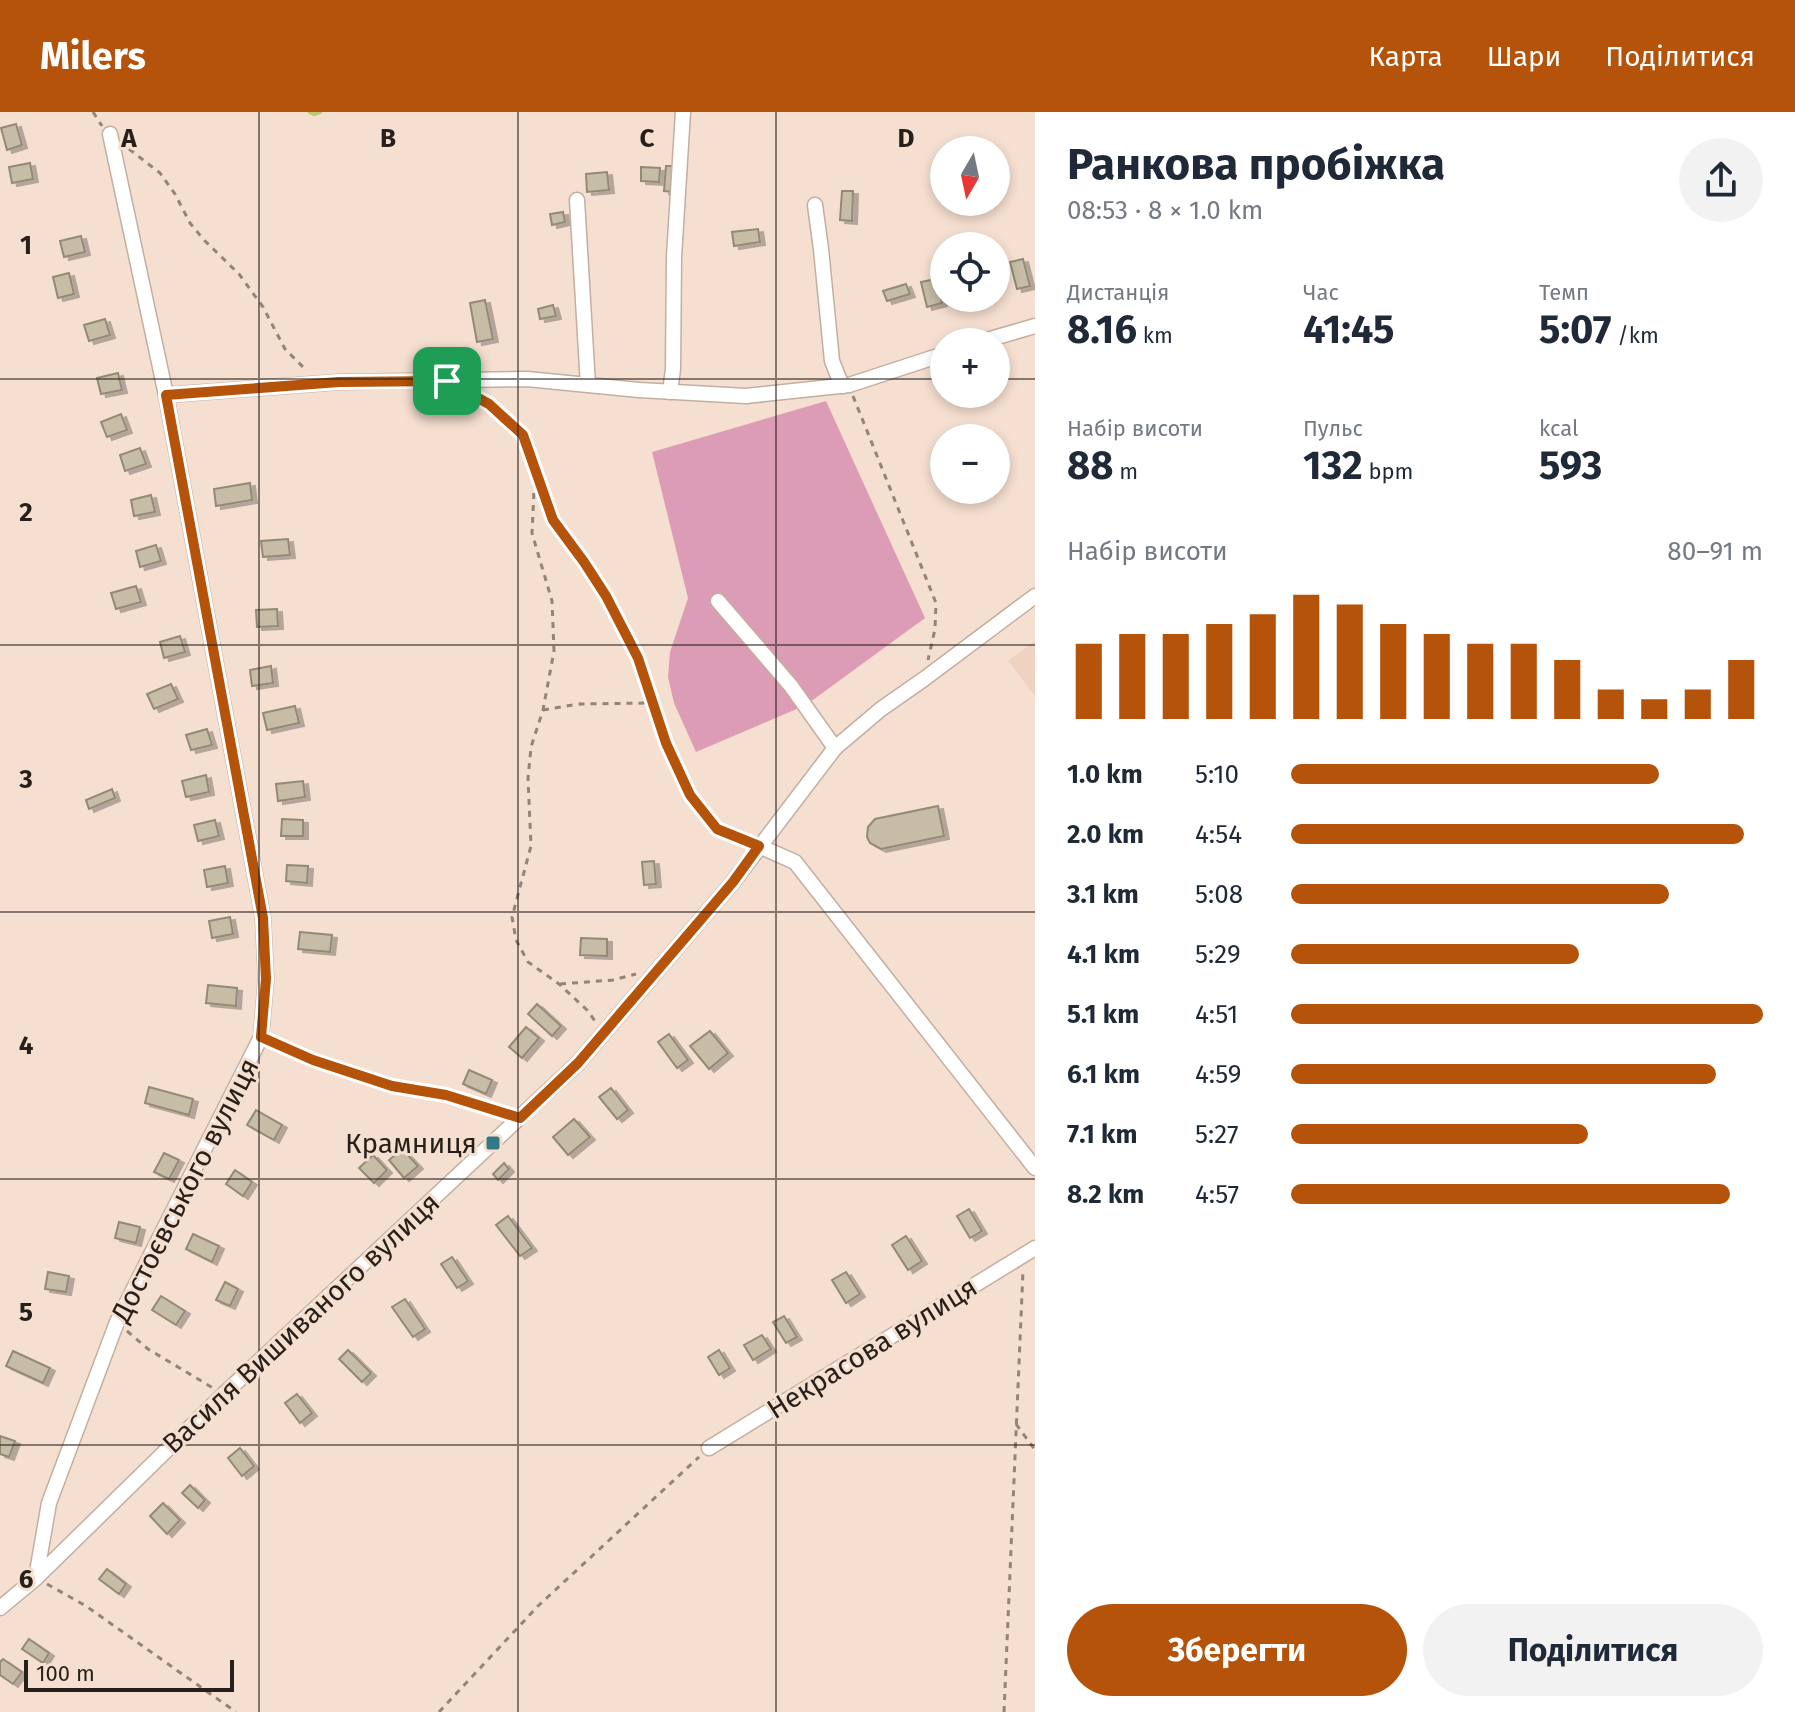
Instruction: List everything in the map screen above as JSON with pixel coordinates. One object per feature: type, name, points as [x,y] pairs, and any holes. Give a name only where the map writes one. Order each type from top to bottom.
[{"type":"street","points":[[670,392],[683,112]]},
{"type":"street","name":"Достоєвського вулиця","points":[[36,1578],[49,1503],[117,1322],[261,1037],[266,979],[263,918],[166,395],[110,134]]},
{"type":"street","points":[[577,200],[588,385]]},
{"type":"street","points":[[815,205],[832,361],[846,385]]},
{"type":"street","points":[[1010,332],[1035,326]]},
{"type":"street","points":[[166,395],[339,382],[527,379],[746,396],[846,385],[930,358]]},
{"type":"street","name":"Василя Вишиваного вулиця","points":[[0,1608],[36,1578],[224,1394],[578,1063],[733,882],[835,748],[881,709],[1035,596]]},
{"type":"street","points":[[718,601],[791,686],[835,748]]},
{"type":"street","points":[[759,846],[795,862],[1035,1168]]},
{"type":"street","name":"Некрасова вулиця","points":[[709,1448],[1029,1252]]},
{"type":"path","points":[[93,112],[110,134],[160,173],[190,223],[239,274],[263,307],[285,349],[308,372]]},
{"type":"path","points":[[447,381],[489,404],[523,435],[553,520],[606,596],[638,658],[666,743],[690,795],[717,829],[759,846]]},
{"type":"path","points":[[846,385],[936,603],[935,629],[924,679]]},
{"type":"path","points":[[535,469],[532,533],[552,601],[554,651],[543,710],[531,747],[528,778],[531,846],[512,917],[516,940],[528,962],[559,984],[587,1010],[597,1024],[598,1040]]},
{"type":"path","points":[[543,710],[578,704],[653,703]]},
{"type":"path","points":[[559,984],[613,980],[659,968]]},
{"type":"path","points":[[261,1037],[313,1060],[392,1086],[446,1095],[520,1118]]},
{"type":"path","points":[[1004,1712],[1016,1424],[1029,1252]]},
{"type":"path","points":[[117,1322],[148,1349],[224,1394]]},
{"type":"path","points":[[1016,1424],[1035,1450]]},
{"type":"path","points":[[439,1712],[538,1606],[709,1448]]},
{"type":"path","points":[[36,1578],[86,1606],[236,1712]]},
{"type":"shaded area","points":[[826,401],[925,618],[806,705],[696,752],[674,703],[668,677],[670,652],[688,598],[652,452]]},
{"type":"shaded area","points":[[1035,641],[1035,696],[1008,661]]},
{"type":"building","points":[[16,124],[22,145],[7,150],[1,128]]},
{"type":"building","points":[[30,163],[33,179],[12,183],[9,167]]},
{"type":"building","points":[[666,166],[676,166],[675,192],[664,191]]},
{"type":"building","points":[[641,167],[660,168],[659,182],[641,181]]},
{"type":"building","points":[[607,172],[609,190],[587,192],[586,174]]},
{"type":"building","points":[[842,191],[853,191],[852,221],[840,220]]},
{"type":"building","points":[[563,212],[565,222],[552,225],[550,214]]},
{"type":"building","points":[[758,229],[760,242],[734,246],[732,232]]},
{"type":"building","points":[[81,236],[85,252],[64,257],[60,241]]},
{"type":"building","points":[[1023,259],[1030,286],[1017,289],[1010,262]]},
{"type":"building","points":[[69,273],[74,294],[58,298],[53,277]]},
{"type":"building","points":[[930,280],[930,306],[927,307],[921,282]]},
{"type":"building","points":[[906,284],[910,294],[887,301],[883,291]]},
{"type":"building","points":[[485,300],[493,339],[477,342],[470,303]]},
{"type":"building","points":[[553,305],[556,316],[540,319],[538,309]]},
{"type":"building","points":[[105,319],[110,335],[89,341],[84,325]]},
{"type":"building","points":[[118,373],[122,390],[101,394],[97,378]]},
{"type":"building","points":[[121,414],[127,430],[107,437],[101,422]]},
{"type":"building","points":[[140,448],[146,464],[125,471],[120,455]]},
{"type":"building","points":[[250,483],[252,500],[216,506],[214,489]]},
{"type":"building","points":[[151,495],[155,512],[134,516],[131,500]]},
{"type":"building","points":[[288,539],[290,555],[263,557],[261,541]]},
{"type":"building","points":[[156,545],[161,561],[140,567],[136,551]]},
{"type":"building","points":[[136,586],[141,602],[116,609],[111,593]]},
{"type":"building","points":[[277,609],[278,626],[257,627],[256,610]]},
{"type":"building","points":[[180,636],[185,652],[164,658],[160,642]]},
{"type":"building","points":[[271,666],[273,683],[252,686],[250,670]]},
{"type":"building","points":[[171,684],[178,699],[154,709],[147,694]]},
{"type":"building","points":[[295,706],[299,723],[267,730],[263,713]]},
{"type":"building","points":[[207,729],[212,745],[191,750],[186,735]]},
{"type":"building","points":[[206,775],[209,792],[186,797],[182,781]]},
{"type":"building","points":[[303,781],[305,797],[278,801],[276,784]]},
{"type":"building","points":[[112,789],[115,798],[89,809],[86,800]]},
{"type":"building","points":[[938,806],[944,836],[881,849],[870,843],[867,837],[868,827],[875,819]]},
{"type":"building","points":[[282,819],[303,820],[303,836],[281,836]]},
{"type":"building","points":[[215,820],[219,836],[198,841],[194,825]]},
{"type":"building","points":[[654,861],[656,884],[644,885],[642,862]]},
{"type":"building","points":[[287,865],[308,866],[307,883],[286,881]]},
{"type":"building","points":[[225,866],[228,883],[207,887],[204,870]]},
{"type":"building","points":[[230,917],[233,934],[212,938],[209,921]]},
{"type":"building","points":[[300,932],[332,935],[330,952],[298,949]]},
{"type":"building","points":[[581,938],[607,939],[607,956],[580,955]]},
{"type":"building","points":[[208,985],[237,988],[236,1006],[206,1003]]},
{"type":"building","points":[[537,1004],[561,1026],[552,1036],[528,1014]]},
{"type":"building","points":[[526,1027],[539,1038],[522,1058],[509,1047]]},
{"type":"building","points":[[710,1031],[728,1053],[709,1069],[690,1046]]},
{"type":"building","points":[[669,1034],[688,1060],[677,1068],[658,1042]]},
{"type":"building","points":[[469,1070],[492,1080],[486,1094],[463,1084]]},
{"type":"building","points":[[149,1087],[193,1099],[189,1115],[145,1103]]},
{"type":"building","points":[[611,1088],[628,1110],[617,1119],[599,1097]]},
{"type":"building","points":[[256,1110],[282,1125],[274,1140],[247,1125]]},
{"type":"building","points":[[574,1119],[590,1137],[568,1155],[553,1137]]},
{"type":"building","points":[[402,1149],[418,1166],[404,1178],[389,1160]]},
{"type":"building","points":[[164,1153],[179,1160],[169,1179],[154,1172]]},
{"type":"building","points":[[373,1155],[387,1170],[374,1183],[359,1168]]},
{"type":"building","points":[[504,1163],[509,1169],[498,1180],[493,1174]]},
{"type":"building","points":[[235,1170],[252,1182],[243,1196],[226,1184]]},
{"type":"building","points":[[969,1209],[982,1231],[970,1238],[957,1216]]},
{"type":"building","points":[[508,1216],[532,1248],[520,1256],[496,1225]]},
{"type":"building","points":[[119,1222],[140,1227],[136,1243],[115,1238]]},
{"type":"building","points":[[193,1234],[219,1246],[212,1262],[186,1249]]},
{"type":"building","points":[[906,1236],[922,1261],[908,1270],[892,1245]]},
{"type":"building","points":[[452,1257],[468,1281],[457,1288],[441,1264]]},
{"type":"building","points":[[48,1272],[69,1276],[66,1292],[45,1289]]},
{"type":"building","points":[[846,1272],[860,1294],[846,1303],[832,1280]]},
{"type":"building","points":[[225,1282],[238,1289],[230,1306],[216,1300]]},
{"type":"building","points":[[161,1296],[185,1311],[176,1325],[152,1310]]},
{"type":"building","points":[[405,1299],[425,1329],[413,1337],[392,1307]]},
{"type":"building","points":[[784,1316],[797,1337],[786,1343],[773,1322]]},
{"type":"building","points":[[762,1335],[771,1349],[753,1360],[744,1345]]},
{"type":"building","points":[[348,1350],[371,1373],[362,1382],[339,1359]]},
{"type":"building","points":[[719,1350],[730,1368],[719,1375],[708,1357]]},
{"type":"building","points":[[13,1351],[50,1368],[43,1383],[6,1366]]},
{"type":"building","points":[[297,1394],[312,1413],[300,1423],[285,1403]]},
{"type":"building","points":[[0,1436],[15,1441],[9,1457],[0,1454]]},
{"type":"building","points":[[240,1448],[254,1466],[242,1476],[228,1458]]},
{"type":"building","points":[[190,1485],[205,1500],[198,1508],[182,1493]]},
{"type":"building","points":[[163,1503],[180,1520],[167,1534],[150,1516]]},
{"type":"building","points":[[107,1569],[126,1584],[119,1594],[99,1579]]},
{"type":"building","points":[[29,1639],[49,1653],[43,1663],[22,1649]]},
{"type":"building","points":[[3,1659],[22,1672],[13,1684],[0,1675]]},
{"type":"waterway","points":[[310,112],[320,112]]},
{"type":"place","name":"Крамниця","points":[[493,1143]]},
{"type":"route","points":[[447,381],[489,404],[523,435],[553,520],[606,596],[638,658],[666,743],[690,795],[717,829],[759,846],[733,882],[578,1063],[520,1118],[446,1095],[392,1086],[313,1060],[261,1037],[266,979],[263,918],[166,395],[339,382],[447,381]]}]
